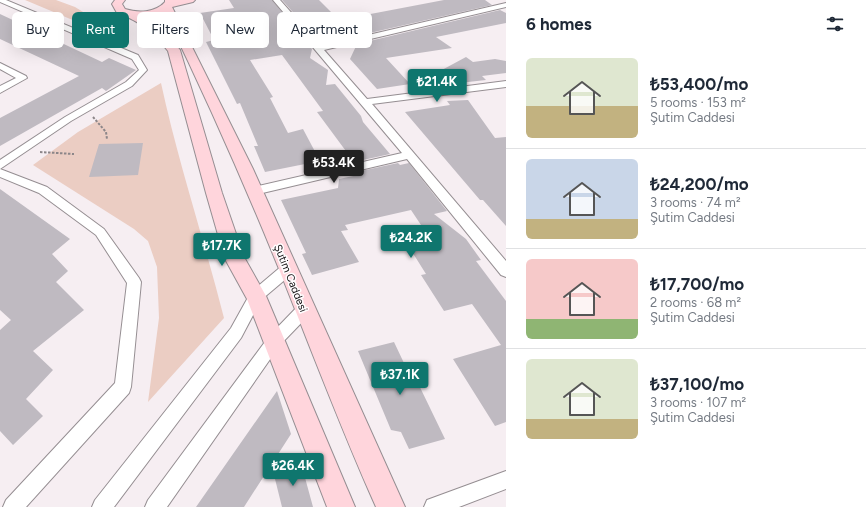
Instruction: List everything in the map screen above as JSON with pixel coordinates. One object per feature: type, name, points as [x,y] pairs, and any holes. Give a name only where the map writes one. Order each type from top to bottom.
[{"type":"main road","points":[[106,2],[149,14],[169,3],[190,0]]},
{"type":"main road","name":"Şutim Caddesi","points":[[169,3],[288,269],[369,462],[391,507]]},
{"type":"main road","points":[[123,6],[160,33],[174,50],[214,193],[235,259],[256,296],[275,340],[341,507]]},
{"type":"street","points":[[0,0],[135,57],[143,70],[130,84],[86,109],[0,165]]},
{"type":"street","points":[[276,0],[366,102],[506,271]]},
{"type":"street","points":[[319,49],[506,5]]},
{"type":"street","points":[[0,66],[23,78],[0,90]]},
{"type":"street","points":[[366,102],[506,84]]},
{"type":"street","points":[[254,192],[409,155]]},
{"type":"street","points":[[0,172],[43,190],[100,232],[134,282],[123,387],[13,507]]},
{"type":"street","points":[[102,507],[236,332],[256,296],[288,269]]},
{"type":"street","points":[[155,507],[275,340],[304,310]]},
{"type":"street","points":[[434,507],[506,480]]},
{"type":"path","points":[[86,109],[106,132],[107,139]]},
{"type":"path","points":[[22,150],[59,155],[74,154]]},
{"type":"shaded area","points":[[25,0],[56,0],[75,7],[83,12],[72,12],[72,20],[64,16],[64,12],[54,12]]},
{"type":"shaded area","points":[[161,83],[175,142],[224,318],[148,402],[159,318],[157,267],[148,241],[134,229],[33,165],[78,132]]},
{"type":"building","points":[[229,0],[272,0],[282,12],[277,12],[277,48],[311,48],[310,58],[328,70],[326,85],[335,84],[361,116],[363,122],[390,154],[354,162],[317,112],[323,111],[282,55],[250,60],[273,97],[270,98],[288,133],[303,129],[320,161],[265,172],[254,146],[258,146],[240,103],[237,104],[206,42],[211,41],[211,48],[269,48],[269,12],[211,12],[211,34],[203,19],[203,13],[234,8]]},
{"type":"building","points":[[282,0],[319,0],[331,12],[293,12]]},
{"type":"building","points":[[444,0],[485,0],[492,5],[372,32],[372,14]]},
{"type":"building","points":[[500,10],[506,13],[506,23],[436,37],[452,48],[386,58],[410,84],[377,89],[350,59],[355,48],[372,48],[372,40]]},
{"type":"building","points":[[0,14],[12,20],[12,45],[0,39]]},
{"type":"building","points":[[64,44],[102,62],[109,58],[136,70],[106,91],[102,88],[0,146],[0,118],[79,76],[19,48],[64,48]]},
{"type":"building","points":[[466,57],[473,62],[495,59],[506,61],[506,73],[482,76],[486,80],[450,84],[440,71]]},
{"type":"building","points":[[468,100],[495,138],[506,137],[506,226],[483,200],[480,200],[405,112],[450,105],[447,101]]},
{"type":"building","points":[[143,143],[138,175],[89,177],[99,144]]},
{"type":"building","points":[[398,163],[400,165],[409,163],[447,211],[434,214],[466,239],[481,260],[476,261],[506,301],[506,422],[495,426],[453,359],[501,345],[472,304],[444,311],[421,275],[426,274],[404,239],[427,234],[411,210],[345,225],[348,230],[341,231],[359,262],[312,275],[302,254],[306,253],[281,200],[338,188],[339,179],[363,174],[361,171]]},
{"type":"building","points":[[0,189],[70,239],[52,254],[68,271],[56,282],[84,310],[33,351],[53,370],[26,399],[43,416],[13,445],[0,431],[0,330],[11,320],[0,310]]},
{"type":"building","points":[[394,342],[412,380],[416,379],[445,439],[409,449],[401,432],[391,430],[358,351]]},
{"type":"building","points":[[277,391],[291,434],[244,507],[196,507]]},
{"type":"building","points":[[301,463],[313,507],[282,507],[273,471]]}]
